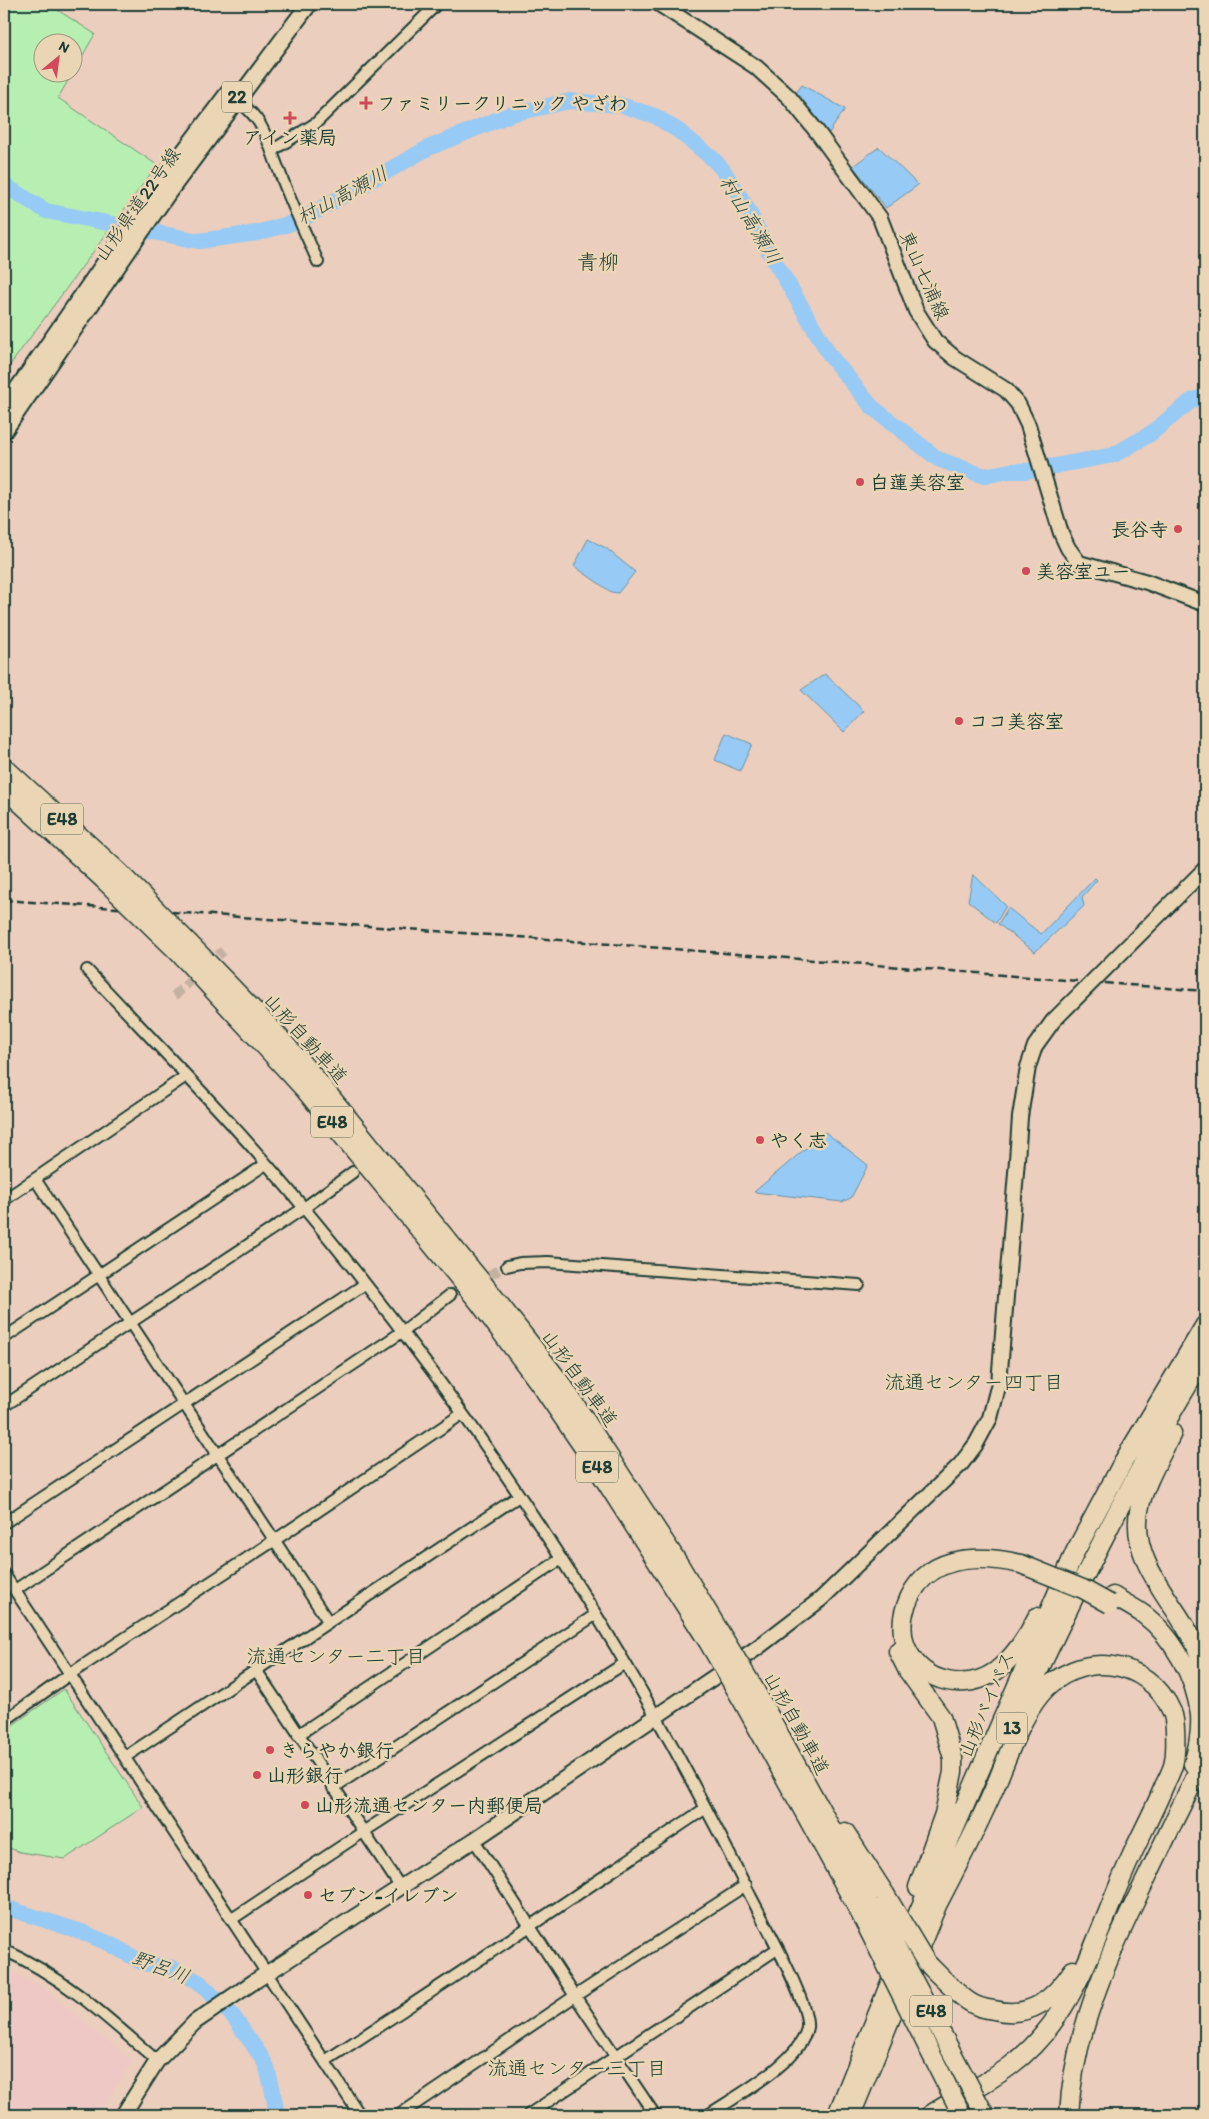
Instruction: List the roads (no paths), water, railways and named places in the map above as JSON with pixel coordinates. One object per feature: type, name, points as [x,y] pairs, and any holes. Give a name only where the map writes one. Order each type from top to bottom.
[{"type":"highway","name":"山形自動車道","points":[[4,767],[183,947],[272,1029],[316,1079],[490,1292],[563,1386],[679,1564],[712,1635],[873,1905],[985,2115]]},
{"type":"highway","name":"山形自動車道","points":[[4,788],[112,877]]},
{"type":"highway","name":"山形バイパス","points":[[837,2115],[918,1913],[1076,1552],[1123,1462],[1205,1325]]},
{"type":"highway","name":"山形バイパス","points":[[851,2115],[935,1909],[1015,1722],[1090,1563],[1137,1472],[1205,1357]]},
{"type":"highway","points":[[1205,1374],[1181,1415],[1154,1470],[1139,1510],[1139,1543],[1149,1569],[1196,1646],[1205,1676]]},
{"type":"highway","points":[[1023,1560],[959,1560],[931,1571],[922,1578],[913,1589],[903,1613],[902,1623],[907,1649],[913,1660],[934,1678],[958,1682],[976,1680],[994,1672],[1010,1659],[1034,1623],[1090,1507],[1123,1462]]},
{"type":"highway","points":[[918,1913],[916,1896],[919,1882],[944,1814],[953,1772],[953,1758],[941,1717],[908,1671],[897,1649],[892,1614],[897,1597],[906,1581],[918,1566],[948,1552],[966,1549],[986,1549],[1023,1560],[1143,1615],[1158,1628],[1180,1656],[1189,1675],[1200,1715],[1200,1734],[1183,1800]]},
{"type":"highway","points":[[1112,1600],[1151,1634],[1173,1661],[1189,1700],[1190,1734],[1186,1751],[1158,1800]]},
{"type":"highway","points":[[930,2115],[1010,2067],[1048,2030],[1064,2007],[1080,1976],[1174,1762],[1173,1714],[1162,1694],[1147,1679],[1122,1666],[1100,1664],[1074,1669],[1060,1677],[1037,1699],[1022,1725],[977,1828],[935,1909]]},
{"type":"highway","points":[[1069,2115],[1070,2090],[1080,2039],[1109,1959],[1205,1751]]},
{"type":"highway","name":"山形自動車道","points":[[873,1905],[962,2115]]},
{"type":"highway","points":[[873,1905],[926,1962],[969,2002],[980,2007],[1015,2013],[1048,2000],[1058,1992],[1101,1927]]},
{"type":"highway","points":[[946,2115],[998,2084],[1037,2052],[1057,2031],[1109,1959]]},
{"type":"main road","name":"山形県道22号線","points":[[4,408],[103,265],[163,190],[232,96],[295,4]]},
{"type":"main road","name":"山形県道22号線","points":[[232,96],[309,4]]},
{"type":"main road","name":"山形県道22号線","points":[[4,431],[106,285],[163,190]]},
{"type":"street","points":[[273,150],[316,123],[437,4]]},
{"type":"street","name":"東山七浦線","points":[[658,4],[756,67],[789,97],[818,133],[880,218],[916,311],[935,341],[955,358],[1006,390],[1018,404],[1028,425],[1061,533],[1068,548],[1079,563],[1147,582],[1205,604]]},
{"type":"street","points":[[232,96],[254,114],[264,129],[273,150],[279,172],[318,262]]},
{"type":"street","points":[[123,2115],[157,2061],[195,2022],[255,1981],[474,1840],[656,1716],[714,1679],[821,1599],[961,1464],[976,1444],[990,1418],[999,1383],[1024,1086],[1035,1046],[1053,1021],[1205,869]]},
{"type":"street","points":[[87,970],[266,1164],[304,1208],[402,1332],[462,1414],[561,1559],[656,1716],[706,1808],[746,1885],[805,2008],[808,2024],[804,2040],[796,2052],[784,2064],[708,2115]]},
{"type":"street","points":[[4,1200],[186,1076]]},
{"type":"street","points":[[4,1338],[266,1164]]},
{"type":"street","points":[[4,1406],[130,1321],[304,1208],[353,1172]]},
{"type":"street","points":[[35,1179],[328,1621]]},
{"type":"street","points":[[507,1266],[520,1263],[548,1262],[859,1285]]},
{"type":"street","points":[[4,1523],[365,1284]]},
{"type":"street","points":[[15,1590],[402,1332],[450,1295]]},
{"type":"street","points":[[4,1721],[70,1674],[275,1540],[462,1414]]},
{"type":"street","points":[[125,1757],[519,1496]]},
{"type":"street","points":[[298,1735],[561,1559]]},
{"type":"street","points":[[4,1574],[360,2115]]},
{"type":"street","points":[[333,1788],[595,1615]]},
{"type":"street","points":[[232,1920],[362,1832],[625,1663]]},
{"type":"street","points":[[256,1670],[401,1888]]},
{"type":"street","points":[[325,2060],[437,1989],[706,1808]]},
{"type":"street","points":[[474,1840],[655,2115]]},
{"type":"street","points":[[399,2115],[575,1996],[746,1885]]},
{"type":"street","points":[[528,2115],[777,1949]]},
{"type":"street","points":[[4,1950],[51,1975],[88,2001],[157,2061]]},
{"type":"water","points":[[802,85],[845,109],[829,133],[796,93]]},
{"type":"water","points":[[879,147],[918,185],[886,208],[853,166]]},
{"type":"water","points":[[588,539],[606,548],[635,572],[618,593],[611,592],[574,566]]},
{"type":"water","points":[[825,674],[864,711],[844,732],[801,690]]},
{"type":"water","points":[[726,733],[752,744],[740,771],[715,760]]},
{"type":"water","points":[[973,874],[1006,906],[996,923],[968,901]]},
{"type":"water","points":[[1095,878],[1097,880],[1082,897],[1084,906],[1035,952],[998,924],[1008,908],[1041,934]]},
{"type":"water","points":[[825,1132],[868,1165],[851,1198],[842,1202],[754,1192]]},
{"type":"waterway","name":"村山高瀬川","points":[[4,185],[46,211],[199,241],[257,233],[299,221],[428,148],[511,114],[570,101],[621,105],[655,116],[680,132],[713,159],[723,170],[747,208],[768,250],[831,357],[872,407],[938,459],[984,476],[1010,471],[1027,471],[1114,455],[1150,434],[1191,401],[1205,396]]},
{"type":"waterway","name":"野呂川","points":[[4,1907],[82,1932],[110,1944],[143,1963],[172,1968],[199,1982],[233,2016],[266,2065],[277,2115]]},
{"type":"tunnel","points":[[174,996],[223,951]]},
{"type":"tunnel","points":[[450,1295],[507,1266]]},
{"type":"railway","points":[[4,900],[547,939],[1205,991]]},
{"type":"place","name":"ファミリークリニック やざわ","points":[[366,103]]},
{"type":"place","name":"アイン薬局","points":[[290,118]]},
{"type":"place","name":"白蓮美容室","points":[[860,482]]},
{"type":"place","name":"長谷寺","points":[[1178,529]]},
{"type":"place","name":"美容室ユー","points":[[1026,571]]},
{"type":"place","name":"ココ美容室","points":[[959,721]]},
{"type":"place","name":"やく志","points":[[760,1140]]},
{"type":"place","name":"きらやか銀行","points":[[270,1750]]},
{"type":"place","name":"山形銀行","points":[[257,1775]]},
{"type":"place","name":"山形流通センター内郵便局","points":[[305,1805]]},
{"type":"place","name":"セブン-イレブン","points":[[308,1895]]},
{"type":"district","name":"青柳","points":[[598,262]]},
{"type":"district","name":"流通センター四丁目","points":[[974,1382]]},
{"type":"district","name":"流通センター二丁目","points":[[336,1656]]},
{"type":"district","name":"流通センター三丁目","points":[[577,2068]]}]
